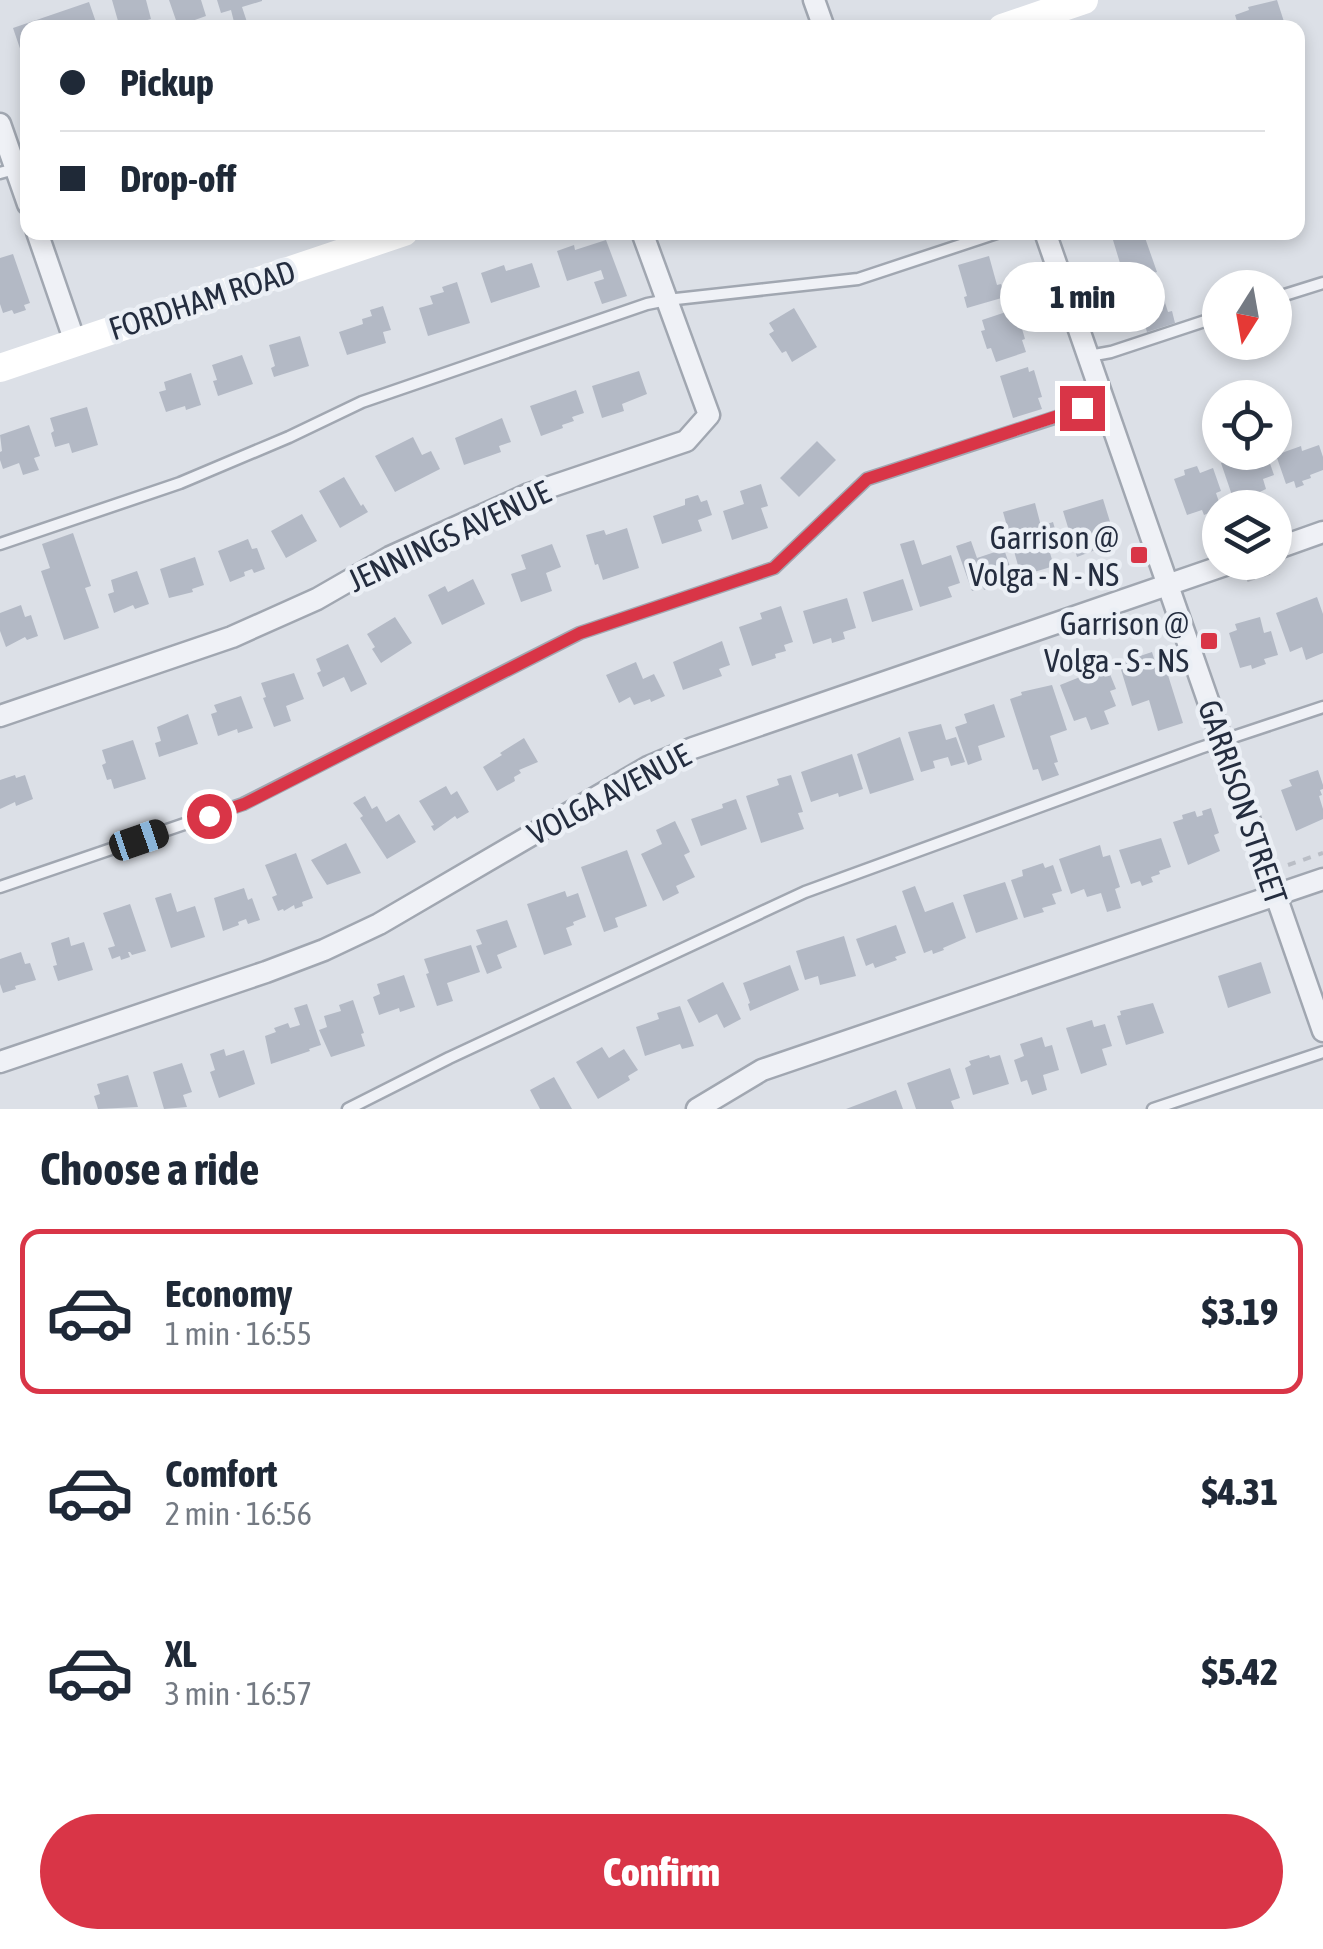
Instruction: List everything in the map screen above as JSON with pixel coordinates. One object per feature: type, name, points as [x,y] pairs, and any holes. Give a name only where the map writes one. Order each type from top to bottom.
[{"type":"street","points":[[1025,20],[1084,0]]},
{"type":"street","points":[[0,124],[8,171]]},
{"type":"street","points":[[40,240],[75,342]]},
{"type":"street","name":"FORDHAM ROAD","points":[[0,368],[380,240]]},
{"type":"street","name":"JENNINGS AVENUE","points":[[0,716],[232,636],[317,600],[390,556],[529,494],[686,441],[709,415],[645,240]]},
{"type":"street","name":"GARRISON STREET","points":[[1048,240],[1323,1031]]},
{"type":"street","points":[[1292,551],[1323,532]]},
{"type":"street","name":"VOLGA AVENUE","points":[[0,1062],[324,950],[379,924],[648,767],[692,748],[1202,573]]},
{"type":"street","points":[[697,1109],[762,1070],[1323,879]]},
{"type":"lane","points":[[0,544],[180,483],[362,402],[647,304],[858,280],[976,240]]},
{"type":"lane","points":[[1292,292],[1323,282]]},
{"type":"lane","points":[[1088,356],[1202,322]]},
{"type":"lane","points":[[0,886],[244,804],[580,633],[774,568],[867,479],[1104,402]]},
{"type":"lane","points":[[348,1109],[805,892],[1323,706]]},
{"type":"lane","points":[[1153,1109],[1323,1052]]},
{"type":"path","points":[[1232,586],[1242,580]]},
{"type":"path","points":[[1286,866],[1323,853]]},
{"type":"building","points":[[112,0],[146,0],[151,19],[118,20]]},
{"type":"building","points":[[169,0],[201,0],[206,16],[176,20]]},
{"type":"building","points":[[217,0],[262,0],[242,7],[246,20],[234,20],[231,10],[221,13]]},
{"type":"building","points":[[1277,0],[1283,20],[1237,20],[1235,15],[1249,10],[1248,7]]},
{"type":"building","points":[[89,2],[95,20],[36,20]]},
{"type":"building","points":[[20,26],[20,48],[13,28]]},
{"type":"building","points":[[606,240],[627,296],[602,304],[594,282],[604,279],[601,270],[567,281],[557,251]]},
{"type":"building","points":[[1113,240],[1146,240],[1157,272],[1126,283]]},
{"type":"building","points":[[13,254],[30,303],[24,305],[26,310],[14,314],[12,310],[3,313],[0,304],[0,258]]},
{"type":"building","points":[[989,256],[997,285],[1001,284],[1005,297],[967,308],[958,265]]},
{"type":"building","points":[[532,263],[540,287],[491,303],[481,273],[504,265],[506,271]]},
{"type":"building","points":[[457,282],[470,323],[428,336],[419,308],[433,304],[430,296]]},
{"type":"building","points":[[1159,284],[1175,323],[1147,332],[1144,322],[1135,325],[1129,293]]},
{"type":"building","points":[[383,306],[391,330],[383,332],[386,343],[347,355],[339,332],[363,324],[362,319],[372,316],[370,310]]},
{"type":"building","points":[[794,308],[817,347],[792,362],[769,334],[774,331],[769,323]]},
{"type":"building","points":[[1012,310],[1016,323],[1020,322],[1026,352],[996,362],[981,331],[985,330],[982,320]]},
{"type":"building","points":[[300,336],[309,366],[274,377],[269,345]]},
{"type":"building","points":[[242,355],[253,384],[218,396],[212,365]]},
{"type":"building","points":[[1028,367],[1029,372],[1034,370],[1042,409],[1013,418],[1000,376]]},
{"type":"building","points":[[639,371],[647,394],[622,404],[624,411],[602,418],[592,386]]},
{"type":"building","points":[[191,373],[201,405],[166,412],[159,392],[166,390],[164,382]]},
{"type":"building","points":[[576,390],[584,413],[572,417],[574,421],[562,425],[563,428],[541,436],[530,406]]},
{"type":"building","points":[[87,407],[98,445],[72,453],[69,443],[55,447],[50,418]]},
{"type":"building","points":[[502,418],[511,442],[499,446],[501,452],[464,465],[455,438]]},
{"type":"building","points":[[29,425],[40,456],[34,458],[39,470],[23,475],[19,463],[3,469],[0,435]]},
{"type":"building","points":[[413,437],[422,455],[431,451],[440,469],[395,492],[375,456]]},
{"type":"building","points":[[817,441],[836,460],[799,497],[780,478]]},
{"type":"building","points":[[1319,445],[1323,470],[1310,475],[1302,481],[1304,485],[1296,488],[1294,481],[1286,484],[1281,470],[1292,470],[1292,449],[1301,446],[1302,451]]},
{"type":"building","points":[[1197,466],[1200,473],[1214,470],[1221,490],[1202,490],[1202,510],[1187,515],[1174,479],[1185,475],[1184,470]]},
{"type":"building","points":[[1223,470],[1272,470],[1274,475],[1263,479],[1264,490],[1230,490]]},
{"type":"building","points":[[344,477],[368,512],[340,528],[319,491]]},
{"type":"building","points":[[761,484],[768,506],[761,508],[768,528],[732,540],[723,511],[744,504],[740,491]]},
{"type":"building","points":[[698,495],[701,502],[707,500],[712,515],[698,520],[702,531],[662,544],[653,516],[685,505],[685,499]]},
{"type":"building","points":[[1103,499],[1111,525],[1106,526],[1111,544],[1077,557],[1063,511]]},
{"type":"building","points":[[1035,503],[1041,526],[1053,522],[1061,550],[1050,553],[1054,566],[1021,576],[1003,512]]},
{"type":"building","points":[[302,514],[317,541],[286,558],[271,531]]},
{"type":"building","points":[[627,528],[639,568],[603,580],[586,535],[604,530],[606,535]]},
{"type":"building","points":[[73,533],[91,586],[85,588],[99,628],[64,640],[41,571],[50,568],[42,544]]},
{"type":"building","points":[[248,539],[252,549],[257,548],[265,569],[254,573],[252,569],[230,582],[218,551]]},
{"type":"building","points":[[914,540],[922,565],[951,555],[960,583],[948,587],[952,597],[920,607],[900,544]]},
{"type":"building","points":[[971,541],[977,558],[1004,549],[1013,576],[984,590],[983,587],[972,591],[956,546]]},
{"type":"building","points":[[552,544],[561,567],[546,573],[552,591],[521,602],[511,574],[526,569],[521,555]]},
{"type":"building","points":[[195,557],[204,585],[169,598],[160,569]]},
{"type":"building","points":[[137,571],[149,604],[135,609],[133,605],[114,613],[108,594],[114,592],[111,580]]},
{"type":"building","points":[[473,579],[485,604],[442,625],[428,595],[445,586],[448,592]]},
{"type":"building","points":[[903,579],[913,610],[872,622],[863,592]]},
{"type":"building","points":[[1317,597],[1323,614],[1323,653],[1306,660],[1302,647],[1290,652],[1276,613]]},
{"type":"building","points":[[847,598],[856,628],[843,632],[845,639],[832,643],[831,638],[813,644],[803,611]]},
{"type":"building","points":[[21,605],[25,617],[31,615],[38,636],[27,640],[25,637],[6,647],[0,631],[0,613]]},
{"type":"building","points":[[781,606],[793,642],[784,645],[786,651],[775,654],[776,658],[752,666],[739,627],[762,619],[760,613]]},
{"type":"building","points":[[395,617],[412,643],[381,663],[367,634]]},
{"type":"building","points":[[1260,617],[1264,633],[1271,631],[1278,655],[1264,659],[1266,664],[1252,669],[1251,665],[1240,668],[1229,633],[1237,630],[1235,624]]},
{"type":"building","points":[[722,641],[730,665],[719,669],[722,676],[683,690],[673,662]]},
{"type":"building","points":[[348,644],[367,684],[351,692],[344,677],[323,687],[316,659]]},
{"type":"building","points":[[1101,652],[1116,689],[1110,691],[1116,706],[1104,711],[1109,724],[1091,730],[1086,717],[1074,721],[1060,685],[1090,673],[1085,659]]},
{"type":"building","points":[[1152,652],[1159,675],[1167,672],[1183,723],[1158,731],[1149,700],[1132,706],[1119,663]]},
{"type":"building","points":[[636,662],[643,679],[654,674],[665,696],[634,705],[630,697],[619,703],[606,675]]},
{"type":"building","points":[[294,673],[304,699],[286,706],[291,721],[274,727],[261,683]]},
{"type":"building","points":[[1052,685],[1067,730],[1050,736],[1059,775],[1042,781],[1038,769],[1033,770],[1010,699],[1022,695],[1021,692]]},
{"type":"building","points":[[241,696],[253,728],[218,736],[211,714],[217,712],[214,705]]},
{"type":"building","points":[[994,704],[1005,737],[978,746],[982,760],[968,765],[955,727],[967,723],[964,714]]},
{"type":"building","points":[[188,714],[198,744],[159,757],[155,743],[161,741],[157,727]]},
{"type":"building","points":[[941,724],[946,740],[956,737],[965,762],[951,766],[948,757],[933,761],[935,768],[921,772],[908,732]]},
{"type":"building","points":[[900,737],[914,780],[870,794],[857,754]]},
{"type":"building","points":[[524,738],[538,762],[519,770],[515,781],[497,791],[483,767]]},
{"type":"building","points":[[133,740],[146,779],[114,789],[102,765],[106,763],[102,750]]},
{"type":"building","points":[[852,754],[863,789],[811,802],[801,772]]},
{"type":"building","points":[[1318,770],[1323,785],[1319,796],[1323,819],[1296,831],[1281,790],[1292,786],[1289,780]]},
{"type":"building","points":[[25,775],[33,799],[0,809],[0,780]]},
{"type":"building","points":[[791,775],[803,812],[798,813],[804,829],[761,843],[746,796],[779,785],[777,779]]},
{"type":"building","points":[[446,786],[451,795],[457,791],[469,812],[457,819],[455,816],[434,831],[419,801]]},
{"type":"building","points":[[365,796],[372,809],[377,806],[386,822],[399,814],[416,842],[387,859],[353,803]]},
{"type":"building","points":[[736,799],[747,829],[701,846],[691,819]]},
{"type":"building","points":[[1211,808],[1220,851],[1188,865],[1173,822],[1195,811],[1197,817],[1203,815],[1202,811]]},
{"type":"building","points":[[675,821],[690,852],[684,855],[695,877],[676,886],[679,893],[663,901],[641,854],[662,844],[656,830]]},
{"type":"building","points":[[1161,838],[1171,867],[1151,877],[1153,882],[1131,884],[1119,850]]},
{"type":"building","points":[[346,843],[361,873],[327,885],[311,860]]},
{"type":"building","points":[[1100,845],[1103,857],[1110,855],[1120,887],[1115,889],[1121,908],[1107,912],[1101,893],[1087,897],[1084,889],[1071,894],[1059,859]]},
{"type":"building","points":[[627,850],[647,906],[615,918],[618,927],[604,932],[581,867]]},
{"type":"building","points":[[296,853],[313,898],[295,909],[294,905],[278,911],[272,897],[277,895],[265,865]]},
{"type":"building","points":[[1043,863],[1045,868],[1053,865],[1062,891],[1052,894],[1056,904],[1024,918],[1011,880],[1023,876],[1022,870]]},
{"type":"building","points":[[1005,882],[1018,919],[976,933],[963,895]]},
{"type":"building","points":[[915,886],[925,912],[953,902],[966,938],[933,954],[932,950],[924,953],[902,891]]},
{"type":"building","points":[[244,888],[260,920],[248,924],[246,919],[223,931],[214,898]]},
{"type":"building","points":[[565,891],[567,897],[578,893],[586,917],[566,928],[572,945],[544,955],[527,904]]},
{"type":"building","points":[[171,893],[177,912],[195,906],[205,937],[171,948],[155,898]]},
{"type":"building","points":[[130,904],[146,951],[132,955],[128,952],[130,957],[112,959],[108,948],[115,946],[103,913]]},
{"type":"building","points":[[507,920],[517,947],[497,955],[502,968],[487,974],[476,946],[482,944],[476,930]]},
{"type":"building","points":[[896,925],[906,953],[875,968],[873,963],[866,966],[856,939]]},
{"type":"building","points":[[844,936],[856,976],[820,985],[818,976],[805,980],[796,951]]},
{"type":"building","points":[[69,937],[71,946],[84,942],[93,970],[58,981],[51,943]]},
{"type":"building","points":[[471,945],[480,972],[447,983],[453,1001],[437,1006],[424,959]]},
{"type":"building","points":[[21,952],[36,980],[3,993],[0,959]]},
{"type":"building","points":[[1261,962],[1271,993],[1228,1008],[1218,976]]},
{"type":"building","points":[[790,965],[799,990],[750,1011],[743,983]]},
{"type":"building","points":[[404,975],[415,1007],[379,1015],[373,997],[380,994],[377,984]]},
{"type":"building","points":[[723,982],[741,1019],[724,1028],[717,1014],[699,1023],[687,1000]]},
{"type":"building","points":[[353,1000],[365,1046],[331,1057],[319,1030],[327,1027],[324,1016],[341,1011],[339,1005]]},
{"type":"building","points":[[1153,1003],[1164,1033],[1126,1045],[1117,1016],[1120,1011]]},
{"type":"building","points":[[307,1004],[321,1045],[271,1064],[265,1036],[288,1023],[290,1028],[300,1025],[294,1008]]},
{"type":"building","points":[[680,1006],[694,1046],[682,1049],[680,1044],[645,1056],[636,1027],[659,1019],[657,1013]]},
{"type":"building","points":[[1092,1020],[1094,1027],[1105,1024],[1112,1046],[1102,1049],[1107,1065],[1081,1074],[1066,1028]]},
{"type":"building","points":[[1042,1037],[1045,1047],[1052,1045],[1059,1070],[1043,1075],[1047,1090],[1032,1095],[1027,1080],[1021,1082],[1014,1060],[1024,1056],[1020,1044]]},
{"type":"building","points":[[602,1047],[609,1058],[624,1049],[638,1070],[628,1076],[630,1080],[598,1099],[576,1062]]},
{"type":"building","points":[[224,1049],[226,1056],[244,1050],[255,1084],[219,1098],[210,1072],[215,1070],[210,1054]]},
{"type":"building","points":[[1000,1055],[1009,1084],[973,1095],[965,1068],[971,1065],[969,1061]]},
{"type":"building","points":[[182,1063],[192,1092],[183,1095],[187,1107],[164,1109],[153,1072]]},
{"type":"building","points":[[950,1068],[960,1098],[951,1101],[954,1109],[916,1109],[907,1083]]},
{"type":"building","points":[[128,1075],[138,1107],[98,1109],[94,1096],[100,1094],[97,1084]]},
{"type":"building","points":[[554,1077],[572,1109],[540,1109],[530,1090]]},
{"type":"building","points":[[896,1090],[903,1109],[846,1109]]},
{"type":"place","name":"Garrison @ Volga - N - NS","points":[[1139,555]]},
{"type":"place","name":"Garrison @ Volga - S - NS","points":[[1209,641]]},
{"type":"route","points":[[209,816],[244,804],[580,633],[774,568],[867,479],[1082,408]]}]
